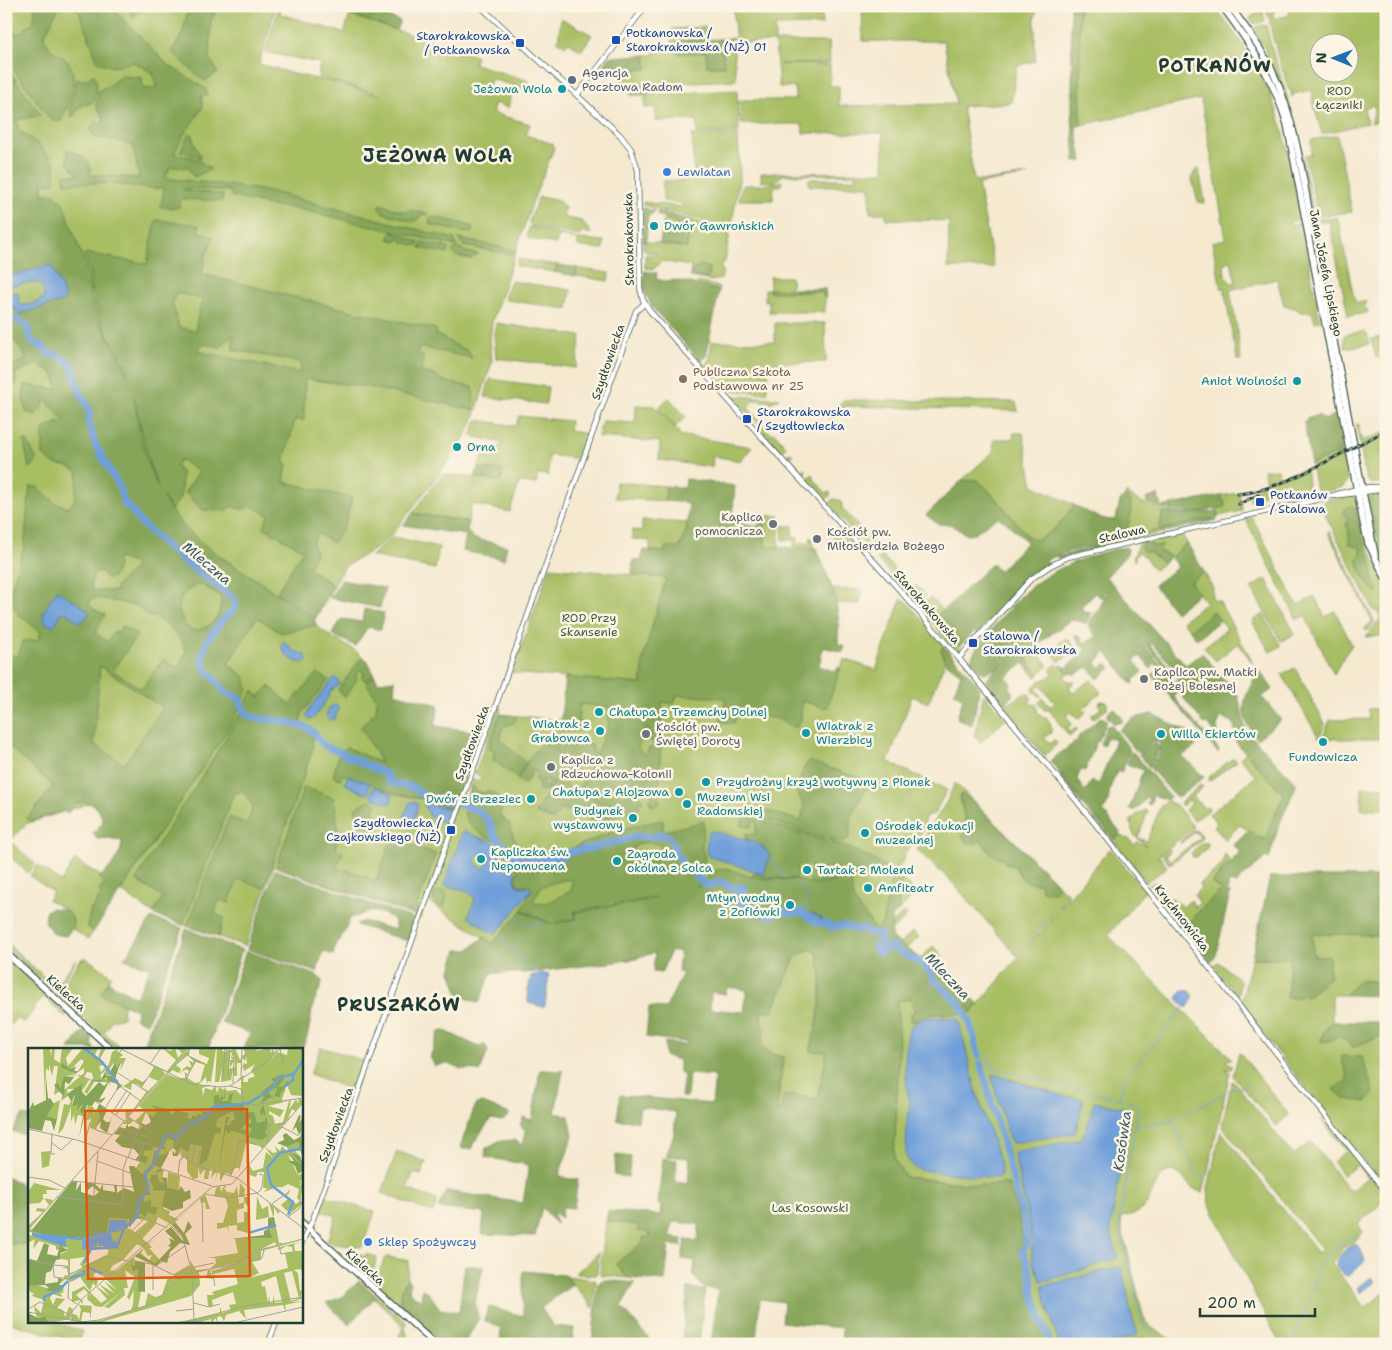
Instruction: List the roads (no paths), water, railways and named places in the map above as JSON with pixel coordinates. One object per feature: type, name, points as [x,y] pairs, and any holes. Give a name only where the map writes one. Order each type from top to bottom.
[{"type":"main road","name":"Jana Józefa Lipskiego","points":[[1222,6],[1258,57],[1277,94],[1287,124],[1360,490],[1376,557],[1386,579]]},
{"type":"main road","name":"Jana Józefa Lipskiego","points":[[1230,6],[1252,35],[1270,65],[1284,99],[1292,128],[1360,490]]},
{"type":"main road","name":"Kielecka","points":[[6,953],[110,1048]]},
{"type":"main road","name":"Kielecka","points":[[302,1223],[435,1344]]},
{"type":"street","name":"Starokrakowska","points":[[480,6],[626,141],[637,162],[639,178],[639,282],[640,293],[646,306],[959,658]]},
{"type":"street","points":[[577,95],[646,6]]},
{"type":"street","name":"Szydłowiecka","points":[[302,1242],[462,801],[637,309],[646,306]]},
{"type":"street","name":"Stalowa","points":[[959,658],[1030,580],[1059,561],[1075,555],[1327,497],[1360,490],[1386,488]]},
{"type":"street","name":"Krychnowicka","points":[[959,658],[1082,808],[1386,1192]]},
{"type":"street","points":[[268,1344],[277,1322]]},
{"type":"water","points":[[51,265],[65,299],[20,314],[6,299],[6,293],[18,292],[20,304],[27,305],[42,299],[44,292],[41,285],[33,282],[6,287],[6,277]]},
{"type":"water","points":[[57,590],[88,610],[89,614],[81,623],[69,614],[61,613],[57,622],[52,626],[45,623],[43,613]]},
{"type":"water","points":[[284,641],[294,651],[306,655],[307,660],[304,663],[300,663],[289,658],[282,648],[281,644]]},
{"type":"water","points":[[335,678],[340,682],[338,686],[330,691],[329,696],[314,718],[309,719],[306,716],[311,706]]},
{"type":"water","points":[[335,705],[339,709],[334,719],[328,719],[326,715],[330,707]]},
{"type":"water","points":[[349,776],[370,783],[368,794],[345,784]]},
{"type":"water","points":[[377,787],[393,795],[390,804],[373,798],[371,795],[373,788]]},
{"type":"water","points":[[410,802],[415,802],[418,805],[414,820],[404,816]]},
{"type":"water","points":[[425,803],[450,809],[446,823],[430,817]]},
{"type":"water","points":[[463,831],[492,842],[516,873],[516,885],[527,886],[531,890],[504,925],[494,934],[468,917],[475,900],[469,893],[462,889],[444,886]],"holes":[[[480,855],[486,859],[487,864],[484,869],[476,864],[476,856]]]},
{"type":"water","points":[[714,831],[754,842],[763,847],[770,856],[763,874],[708,856],[706,849],[708,833]]},
{"type":"water","points":[[802,911],[823,919],[819,920],[797,915],[797,912]]},
{"type":"water","points":[[541,973],[549,975],[545,1006],[543,1007],[528,1003],[531,976]]},
{"type":"water","points":[[1183,990],[1190,991],[1194,997],[1187,1008],[1178,1000],[1178,996]]},
{"type":"water","points":[[932,1017],[958,1019],[977,1094],[1000,1164],[1001,1171],[998,1178],[919,1170],[912,1166],[906,1156],[907,1120],[910,1110],[905,1070],[909,1029],[921,1019]]},
{"type":"water","points":[[993,1074],[1064,1096],[1084,1099],[1075,1133],[1013,1143],[1010,1141],[992,1078]]},
{"type":"water","points":[[1094,1102],[1130,1111],[1110,1229],[1118,1258],[1041,1281],[1033,1263],[1030,1226],[1014,1155],[1018,1151],[1079,1140],[1087,1127]]},
{"type":"water","points":[[1357,1245],[1361,1250],[1365,1261],[1349,1276],[1344,1275],[1336,1266],[1338,1259],[1347,1248]]},
{"type":"water","points":[[1120,1267],[1138,1334],[1110,1344],[1059,1344],[1043,1292],[1043,1286]]},
{"type":"water","points":[[1370,1278],[1373,1278],[1375,1282],[1361,1293],[1358,1288]]},
{"type":"water","points":[[1144,1337],[1153,1344],[1121,1344]]},
{"type":"waterway","name":"Mleczna","points":[[6,316],[16,319],[28,327],[34,344],[42,345],[49,355],[59,356],[71,364],[80,392],[90,412],[88,419],[95,444],[120,488],[125,505],[131,509],[139,521],[182,560],[233,598],[236,606],[206,643],[202,660],[205,668],[225,692],[239,698],[242,708],[248,715],[305,727],[312,731],[329,748],[388,775],[387,779],[391,783],[413,787],[428,797],[453,802],[479,811],[488,820],[497,840],[511,854],[522,860],[540,862],[548,858],[558,860],[569,852],[593,848],[637,836],[652,837],[664,834],[671,840],[682,864],[706,885],[710,886],[719,881],[735,889],[739,887],[744,888],[739,896],[741,903],[752,906],[752,911],[755,914],[762,913],[770,916],[781,912],[803,913],[814,919],[817,923],[827,924],[830,927],[845,926],[856,930],[862,928],[867,932],[882,935],[880,944],[875,946],[878,953],[886,950],[887,947],[894,947],[899,952],[922,963],[933,976],[933,979],[958,1002],[969,1020],[979,1056]]},
{"type":"waterway","points":[[710,864],[714,859]]},
{"type":"waterway","points":[[769,859],[784,877]]},
{"type":"waterway","points":[[699,866],[706,865]]},
{"type":"waterway","points":[[794,881],[805,890],[806,902],[804,913]]},
{"type":"waterway","name":"Mleczna","points":[[781,912],[785,907]]},
{"type":"waterway","points":[[789,907],[804,909]]},
{"type":"waterway","points":[[516,918],[529,924],[544,922]]},
{"type":"waterway","points":[[500,939],[502,939],[504,944],[517,950],[517,955],[523,957],[524,965],[527,969],[535,968],[537,971]]},
{"type":"waterway","points":[[1119,1098],[1125,1078],[1185,1006]]},
{"type":"waterway","name":"Kosówka","points":[[977,1048],[989,1057],[993,1068],[1135,1103],[1138,1107],[1119,1226],[1143,1325],[1163,1344]]},
{"type":"waterway","name":"Mleczna","points":[[981,1064],[1026,1228],[1026,1245],[1022,1251],[1033,1285],[1032,1293],[1039,1310],[1041,1322],[1047,1332],[1049,1344]]},
{"type":"waterway","points":[[1228,1091],[1251,1084]]},
{"type":"waterway","points":[[1171,1120],[1224,1094]]},
{"type":"waterway","points":[[1135,1124],[1151,1125],[1173,1121],[1196,1174],[1205,1178]]},
{"type":"waterway","points":[[1293,1344],[1321,1263],[1327,1255],[1356,1234]]},
{"type":"railway","points":[[1238,494],[1257,491],[1294,478],[1386,431]]},
{"type":"railway","points":[[1239,504],[1258,495]]},
{"type":"place","name":"Potkanowska / Starokrakowska (NŻ) 01","points":[[616,40]]},
{"type":"place","name":"Starokrakowska / Potkanowska","points":[[520,43]]},
{"type":"place","name":"Agencja Pocztowa Radom","points":[[572,80]]},
{"type":"place","name":"Jeżowa Wola","points":[[562,89]]},
{"type":"place","name":"Lewiatan","points":[[667,172]]},
{"type":"place","name":"Dwór Gawrońskich","points":[[654,226]]},
{"type":"place","name":"Publiczna Szkoła Podstawowa nr 25","points":[[683,379]]},
{"type":"place","name":"Anioł Wolności","points":[[1297,381]]},
{"type":"place","name":"Starokrakowska / Szydłowiecka","points":[[747,419]]},
{"type":"place","name":"Orna","points":[[457,447]]},
{"type":"place","name":"Potkanów / Stalowa","points":[[1260,502]]},
{"type":"place","name":"Kaplica pomocnicza","points":[[773,524]]},
{"type":"place","name":"Kościół pw. Miłosierdzia Bożego","points":[[817,539]]},
{"type":"place","name":"Stalowa / Starokrakowska","points":[[973,643]]},
{"type":"place","name":"Kaplica pw. Matki Bożej Bolesnej","points":[[1144,679]]},
{"type":"place","name":"Chałupa z Trzemchy Dolnej","points":[[599,712]]},
{"type":"place","name":"Wiatrak z Grabowca","points":[[600,731]]},
{"type":"place","name":"Wiatrak z Wierzbicy","points":[[806,733]]},
{"type":"place","name":"Kościół pw. Świętej Doroty","points":[[646,734]]},
{"type":"place","name":"Willa Ekiertów","points":[[1161,734]]},
{"type":"place","name":"Fundowicza","points":[[1323,742]]},
{"type":"place","name":"Kaplica z Rdzuchowa-Kolonii","points":[[551,767]]},
{"type":"place","name":"Przydrożny krzyż wotywny z Pionek","points":[[706,782]]},
{"type":"place","name":"Chałupa z Alojzowa","points":[[679,792]]},
{"type":"place","name":"Dwór z Brzeziec","points":[[531,799]]},
{"type":"place","name":"Muzeum Wsi Radomskiej","points":[[687,804]]},
{"type":"place","name":"Budynek wystawowy","points":[[633,818]]},
{"type":"place","name":"Szydłowiecka / Czajkowskiego (NŻ)","points":[[451,830]]},
{"type":"place","name":"Ośrodek edukacji muzealnej","points":[[865,833]]},
{"type":"place","name":"Kapliczka św. Nepomucena","points":[[481,859]]},
{"type":"place","name":"Zagroda okólna z Solca","points":[[617,861]]},
{"type":"place","name":"Tartak z Molend","points":[[807,870]]},
{"type":"place","name":"Amfiteatr","points":[[868,888]]},
{"type":"place","name":"Młyn wodny z Zofiówki","points":[[790,905]]},
{"type":"place","name":"Sklep Spożywczy","points":[[368,1242]]},
{"type":"district","name":"POTKANÓW","points":[[1215,66]]},
{"type":"district","name":"JEŻOWA WOLA","points":[[438,156]]},
{"type":"district","name":"PRUSZAKÓW","points":[[399,1005]]},
{"type":"park label","name":"ROD Łączniki","points":[[1339,98]]},
{"type":"park label","name":"ROD Przy Skansenie","points":[[589,625]]},
{"type":"park label","name":"Las Kosowski","points":[[810,1208]]}]
